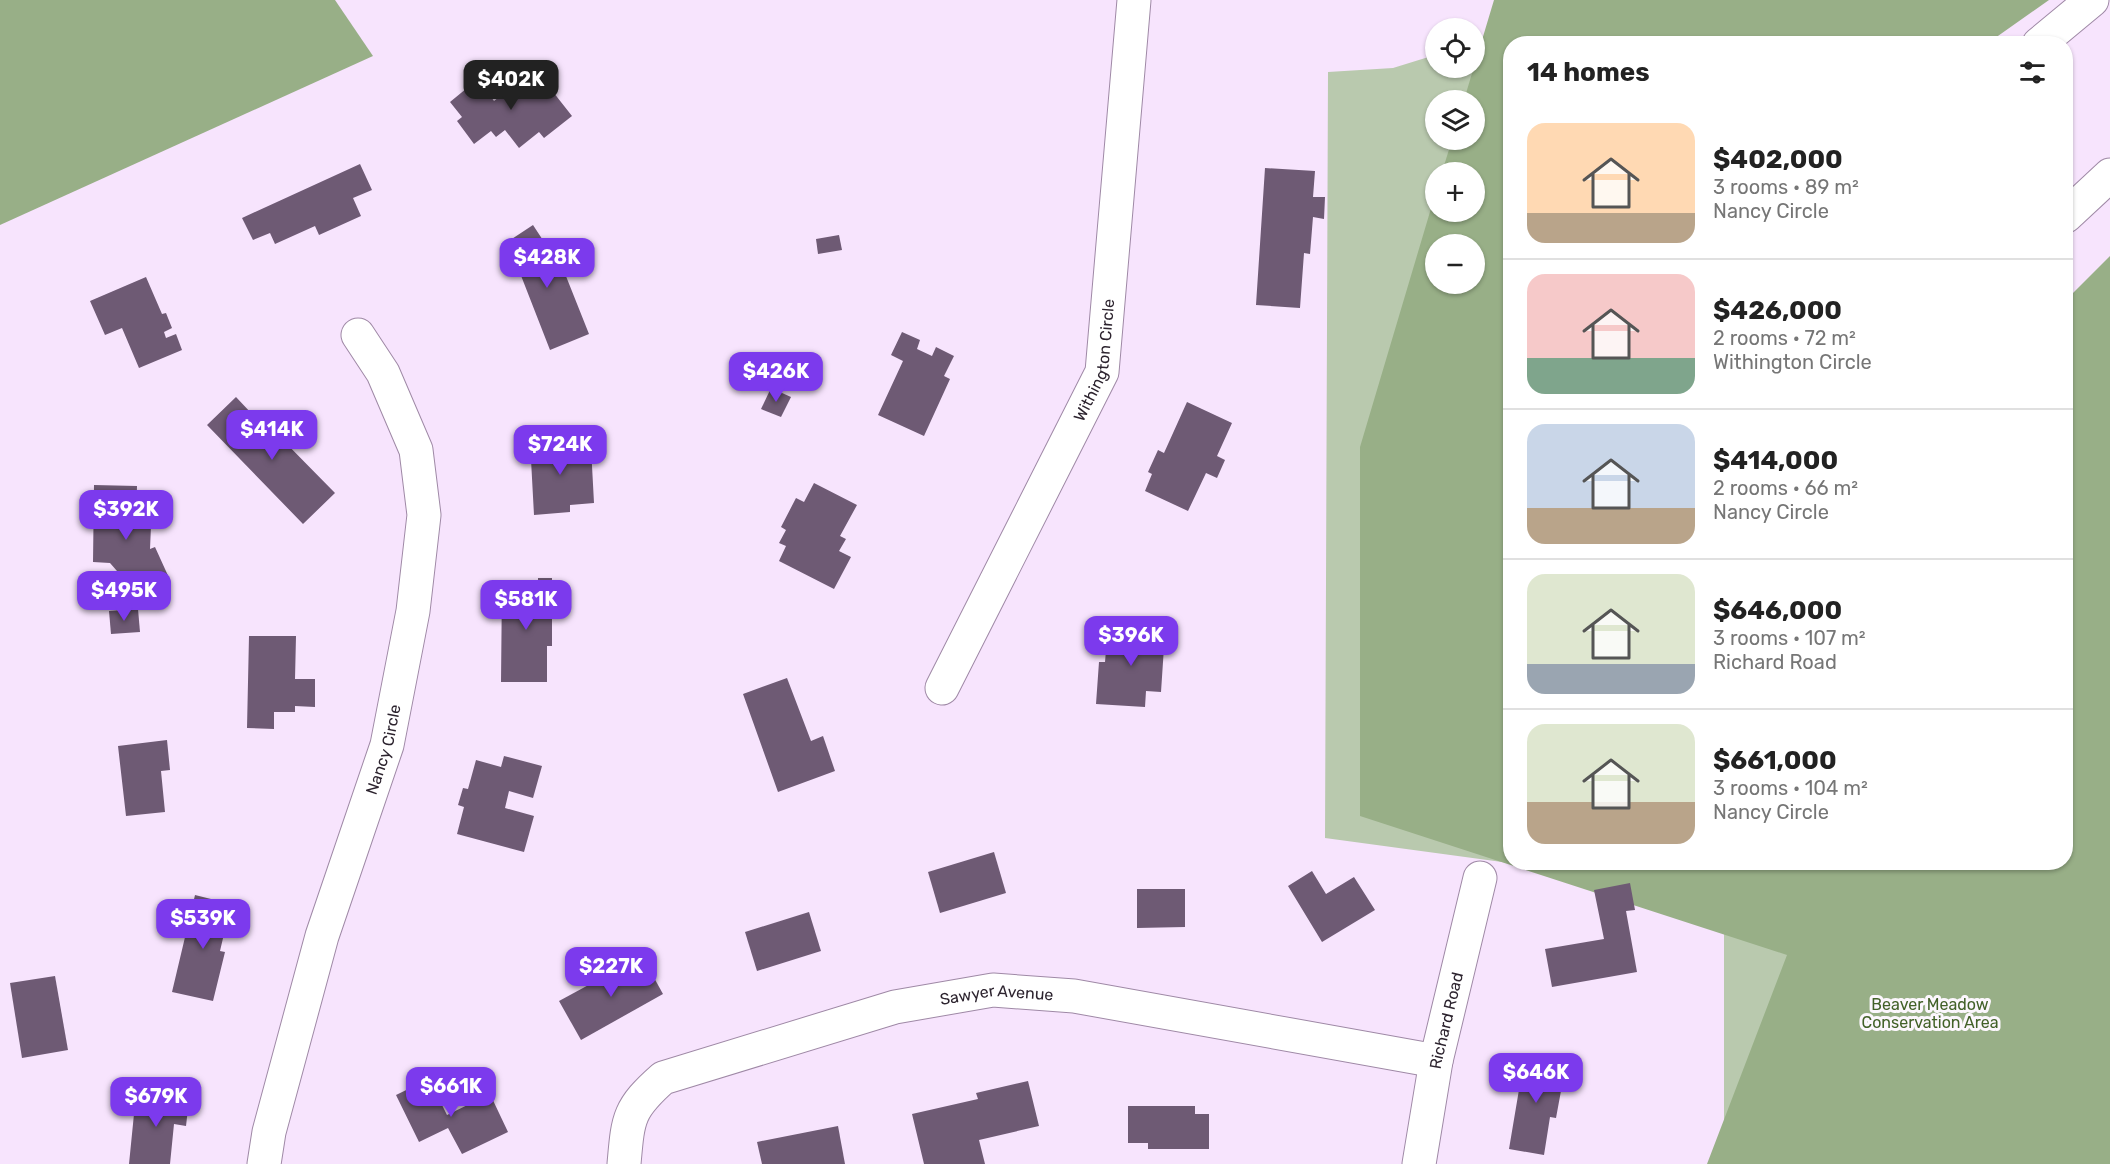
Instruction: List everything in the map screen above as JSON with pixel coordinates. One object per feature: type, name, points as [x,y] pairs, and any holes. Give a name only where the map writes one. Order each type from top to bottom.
[{"type":"street","name":"Withington Circle","points":[[942,688],[1102,372],[1134,0]]},
{"type":"street","points":[[2048,36],[2091,0]]},
{"type":"street","points":[[2073,209],[2110,175]]},
{"type":"street","name":"Nancy Circle","points":[[264,1164],[269,1132],[322,936],[387,745],[413,611],[424,515],[416,450],[383,373],[358,335]]},
{"type":"street","name":"Richard Road","points":[[1419,1164],[1436,1061],[1480,878]]},
{"type":"street","name":"Sawyer Avenue","points":[[624,1164],[627,1127],[639,1100],[663,1078],[895,1007],[993,990],[1074,996],[1436,1061]]},
{"type":"green space","points":[[0,0],[335,0],[373,56],[0,225]]},
{"type":"green space","name":"Beaver Meadow Conservation Area","points":[[1494,0],[2049,0],[1998,36],[1503,36],[1503,863],[1360,816],[1360,447],[1427,222],[1485,222],[1485,162],[1445,162],[1449,150],[1485,150],[1485,90],[1467,90],[1471,78],[1485,78],[1485,30]]},
{"type":"green space","name":"Beaver Meadow Conservation Area","points":[[1608,0],[1528,36],[1503,36],[1503,862],[1325,838],[1328,72],[1393,68],[1425,58],[1425,78],[1485,78],[1485,39]]},
{"type":"green space","name":"Beaver Meadow Conservation Area","points":[[2110,256],[2110,1164],[1707,1164],[1787,955],[1526,870],[2073,870],[2073,293]]},
{"type":"green space","name":"Beaver Meadow Conservation Area","points":[[1561,870],[2067,870],[2110,1164],[1724,1164],[1724,892]]},
{"type":"building","points":[[535,69],[572,116],[544,138],[539,132],[519,148],[505,130],[496,137],[491,131],[474,144],[457,121],[462,117],[450,102],[478,79],[494,101]]},
{"type":"building","points":[[360,164],[372,190],[353,198],[361,216],[319,235],[315,226],[275,244],[270,233],[253,240],[242,218]]},
{"type":"building","points":[[1265,168],[1315,171],[1313,197],[1325,197],[1324,219],[1313,217],[1310,254],[1304,253],[1300,308],[1256,305]]},
{"type":"building","points":[[533,225],[552,254],[556,251],[589,334],[550,350],[520,273],[504,244]]},
{"type":"building","points":[[839,235],[842,250],[818,254],[816,239]]},
{"type":"building","points":[[146,277],[162,314],[166,313],[172,328],[164,332],[166,338],[176,334],[182,350],[139,368],[122,328],[105,335],[90,301]]},
{"type":"building","points":[[902,332],[920,340],[917,349],[932,356],[936,347],[954,356],[944,376],[950,379],[924,436],[878,415],[903,361],[891,355]]},
{"type":"building","points":[[771,388],[791,397],[781,417],[761,409]]},
{"type":"building","points":[[236,397],[271,434],[274,431],[335,493],[303,524],[207,425]]},
{"type":"building","points":[[1187,402],[1232,423],[1217,456],[1225,460],[1217,478],[1206,473],[1188,511],[1145,491],[1152,474],[1148,472],[1158,450],[1164,453]]},
{"type":"building","points":[[568,439],[568,449],[591,447],[594,503],[570,505],[570,512],[534,515],[530,441]]},
{"type":"building","points":[[814,483],[857,505],[840,536],[846,539],[839,551],[851,557],[834,589],[779,561],[786,546],[779,543],[786,530],[781,527],[796,498],[804,502]]},
{"type":"building","points":[[94,485],[137,486],[136,526],[151,526],[150,549],[155,547],[170,580],[133,603],[126,591],[131,587],[110,563],[93,562]]},
{"type":"building","points":[[538,578],[552,578],[552,646],[547,646],[547,682],[501,682],[502,583],[538,583]]},
{"type":"building","points":[[138,609],[140,632],[111,634],[109,611]]},
{"type":"building","points":[[1108,627],[1165,632],[1161,692],[1146,691],[1145,707],[1096,704],[1099,662],[1105,662]]},
{"type":"building","points":[[249,636],[296,636],[295,679],[315,679],[315,707],[295,706],[295,712],[274,712],[274,729],[247,728]]},
{"type":"building","points":[[787,678],[811,741],[823,736],[835,771],[778,792],[743,694]]},
{"type":"building","points":[[167,740],[170,770],[161,771],[165,812],[126,816],[118,746]]},
{"type":"building","points":[[504,756],[542,766],[533,798],[509,791],[505,808],[534,816],[524,852],[457,834],[464,807],[458,805],[463,788],[468,789],[476,760],[501,767]]},
{"type":"building","points":[[994,852],[1006,893],[940,913],[928,872]]},
{"type":"building","points":[[1312,871],[1326,894],[1354,877],[1375,910],[1322,942],[1288,886]]},
{"type":"building","points":[[1630,883],[1635,910],[1626,911],[1637,972],[1552,987],[1545,949],[1604,939],[1594,890]]},
{"type":"building","points":[[1137,889],[1185,889],[1185,927],[1137,928]]},
{"type":"building","points":[[195,895],[231,904],[220,951],[225,952],[213,1001],[172,992]]},
{"type":"building","points":[[809,912],[821,951],[757,971],[745,932]]},
{"type":"building","points":[[642,956],[663,994],[581,1040],[559,1001]]},
{"type":"building","points":[[55,976],[68,1050],[22,1058],[10,983]]},
{"type":"building","points":[[1525,1054],[1561,1060],[1558,1079],[1563,1080],[1556,1118],[1550,1117],[1544,1155],[1509,1149]]},
{"type":"building","points":[[429,1079],[447,1115],[490,1094],[508,1132],[462,1154],[448,1128],[419,1142],[396,1095]]},
{"type":"building","points":[[1028,1081],[1039,1126],[979,1140],[985,1164],[924,1164],[912,1114],[978,1099],[976,1093]]},
{"type":"building","points":[[136,1094],[189,1100],[186,1126],[174,1124],[170,1164],[129,1164]]},
{"type":"building","points":[[1128,1106],[1195,1106],[1195,1114],[1209,1114],[1209,1149],[1148,1149],[1148,1143],[1128,1143]]},
{"type":"building","points":[[838,1126],[845,1164],[762,1164],[757,1142]]}]
